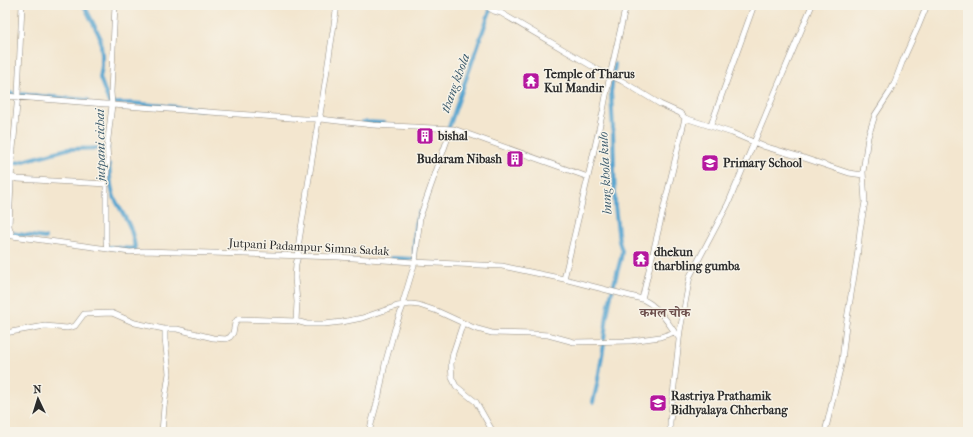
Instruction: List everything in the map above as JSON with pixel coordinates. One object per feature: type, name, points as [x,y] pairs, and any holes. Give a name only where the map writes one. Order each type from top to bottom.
[{"type":"street","points":[[12,236],[9,226],[11,176],[22,5]]},
{"type":"street","points":[[107,249],[107,146],[112,103],[111,92],[115,5]]},
{"type":"street","points":[[296,321],[296,264],[318,122],[321,118],[320,115],[337,5]]},
{"type":"street","points":[[564,279],[612,76],[626,5]]},
{"type":"street","points":[[711,125],[754,5]]},
{"type":"street","points":[[670,432],[679,338],[690,276],[728,204],[812,5]]},
{"type":"street","points":[[825,432],[842,361],[865,202],[863,175],[868,137],[875,114],[894,84],[927,5]]},
{"type":"street","points":[[486,6],[501,13],[660,104],[680,113],[685,118],[711,125],[755,143],[848,173],[863,175]]},
{"type":"street","points":[[5,96],[105,104],[112,103],[304,119],[321,118],[372,124],[454,129],[588,177]]},
{"type":"street","points":[[642,300],[685,118]]},
{"type":"street","points":[[369,432],[394,328],[404,306],[403,302],[415,262],[420,217],[448,129]]},
{"type":"street","points":[[11,176],[17,179],[107,184]]},
{"type":"street","name":"Jutpani Padampur Simna Sadak","points":[[5,235],[130,252],[159,251],[298,254],[502,266],[564,279],[642,300],[653,305],[679,338]]},
{"type":"street","points":[[5,333],[45,326],[67,328],[74,326],[84,314],[112,313],[135,324],[226,339],[233,333],[235,323],[239,319],[296,321],[307,324],[324,324],[362,318],[397,306],[411,304],[437,311],[463,323],[492,332],[548,335],[574,342],[631,341],[660,337],[675,332]]},
{"type":"street","points":[[463,323],[452,353],[452,378],[456,386],[476,402],[493,432]]},
{"type":"street","points":[[162,432],[169,373],[165,329]]},
{"type":"waterway","name":"jutpani cichai","points":[[84,5],[100,37],[102,54],[100,78],[110,105]]},
{"type":"waterway","name":"thang khola","points":[[448,130],[493,5]]},
{"type":"waterway","name":"bung khola kulo","points":[[604,339],[611,295],[622,251],[619,241],[615,206],[611,92],[615,64]]},
{"type":"waterway","points":[[5,93],[88,100]]},
{"type":"waterway","points":[[110,104],[131,103],[201,109]]},
{"type":"waterway","points":[[363,122],[384,123]]},
{"type":"waterway","points":[[5,166],[67,149],[108,148]]},
{"type":"waterway","name":"jutpani cichai","points":[[109,165],[110,181],[114,197],[130,227],[135,249],[109,247]]},
{"type":"waterway","name":"thang khola","points":[[414,253],[415,225],[419,212]]},
{"type":"waterway","name":"jutpani cichai","points":[[5,232],[45,238]]},
{"type":"waterway","points":[[392,258],[414,259]]},
{"type":"waterway","name":"bung khola kulo","points":[[593,402],[604,344]]},
{"type":"place","name":"Temple of Tharus Kul Mandir","points":[[531,81]]},
{"type":"place","name":"bishal","points":[[425,136]]},
{"type":"place","name":"Budaram Nibash","points":[[515,159]]},
{"type":"place","name":"Primary School","points":[[710,163]]},
{"type":"place","name":"dhekun tharbling gumba","points":[[641,259]]},
{"type":"place","name":"Rastriya Prathamik Bidhyalaya Chherbang","points":[[658,403]]},
{"type":"district","name":"कमल चोक","points":[[665,312]]}]
